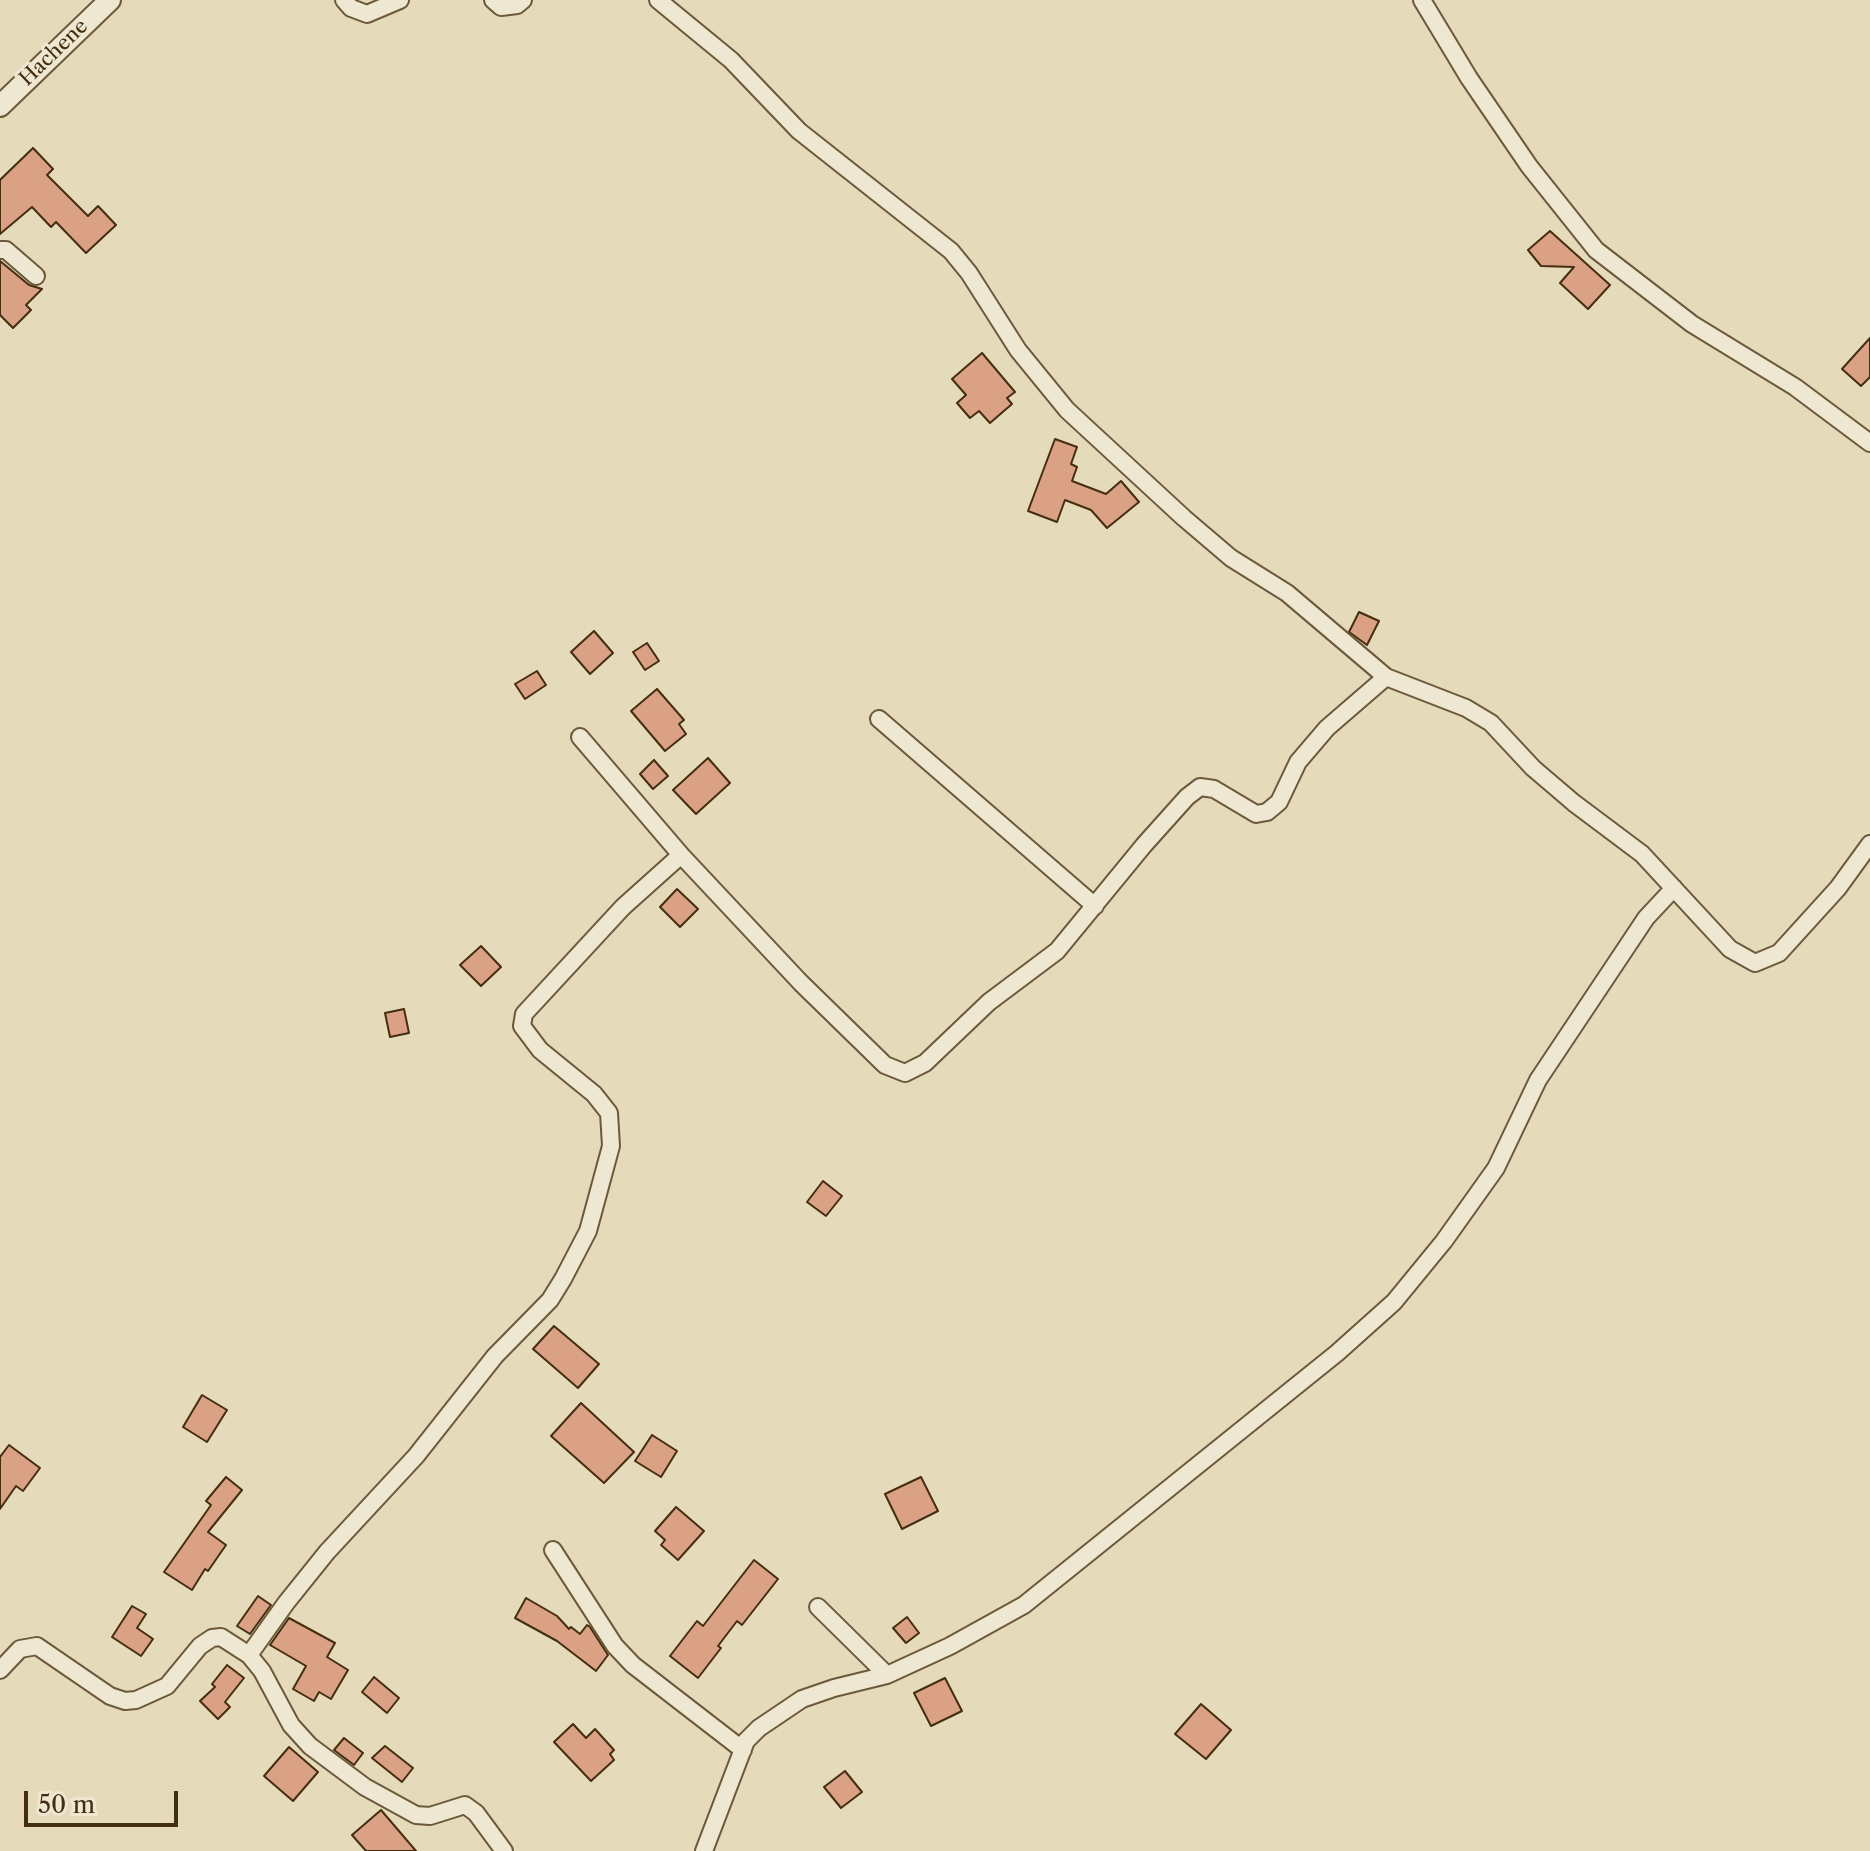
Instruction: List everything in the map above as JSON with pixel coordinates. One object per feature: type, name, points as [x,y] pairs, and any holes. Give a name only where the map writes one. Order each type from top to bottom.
[{"type":"street","name":"Hachene","points":[[0,106],[110,0]]},
{"type":"street","points":[[344,0],[351,8],[367,14],[400,0]]},
{"type":"street","points":[[493,0],[501,7],[517,5],[523,0]]},
{"type":"street","points":[[658,0],[731,60],[799,131],[951,251],[969,273],[1018,350],[1067,410],[1184,518],[1231,558],[1287,593],[1386,677],[1466,708],[1491,723],[1533,768],[1642,854],[1730,949],[1755,963],[1779,953],[1838,888],[1870,844]]},
{"type":"street","points":[[1422,0],[1469,78],[1529,166],[1596,250],[1692,324],[1867,435]]},
{"type":"street","points":[[0,250],[6,250],[36,276]]},
{"type":"street","points":[[580,737],[681,855],[801,983],[885,1065],[905,1073],[925,1063],[989,1002],[1057,951],[1187,797],[1200,787],[1214,789],[1256,814],[1267,812],[1279,802],[1298,762],[1327,728],[1386,677]]},
{"type":"street","points":[[879,719],[1095,906]]},
{"type":"street","points":[[249,1655],[327,1552],[416,1456],[495,1356],[550,1300],[563,1279],[588,1231],[611,1146],[609,1113],[594,1094],[540,1050],[522,1026],[524,1014],[623,907],[681,855]]},
{"type":"street","points":[[704,1851],[746,1741],[759,1728],[802,1699],[887,1675],[950,1646],[1024,1605],[1337,1353],[1394,1302],[1444,1241],[1496,1168],[1538,1080],[1646,918],[1674,888]]},
{"type":"street","points":[[553,1550],[615,1646],[645,1675],[743,1750]]},
{"type":"street","points":[[818,1607],[887,1675]]},
{"type":"street","points":[[0,1670],[20,1649],[37,1646],[110,1696],[125,1701],[151,1695],[167,1686],[200,1646],[212,1638],[221,1637],[249,1655],[262,1671],[291,1725],[310,1746],[365,1787],[416,1815],[430,1816],[465,1805],[476,1813],[504,1851]]},
{"type":"building","points":[[33,148],[53,169],[47,175],[88,216],[98,206],[116,225],[86,253],[56,222],[51,227],[32,207],[0,234],[0,180]]},
{"type":"building","points":[[1550,231],[1610,285],[1588,309],[1560,283],[1574,267],[1541,266],[1528,250]]},
{"type":"building","points":[[0,261],[29,285],[42,289],[26,305],[31,310],[13,328],[0,315]]},
{"type":"building","points":[[1870,338],[1870,377],[1861,386],[1842,369]]},
{"type":"building","points":[[982,353],[1015,392],[1007,398],[1012,404],[990,423],[979,411],[970,418],[957,403],[966,395],[952,379]]},
{"type":"building","points":[[1055,439],[1077,447],[1071,464],[1077,467],[1072,481],[1106,494],[1121,481],[1139,502],[1107,528],[1091,510],[1065,500],[1057,522],[1028,511]]},
{"type":"building","points":[[1359,612],[1379,621],[1367,645],[1349,632]]},
{"type":"building","points":[[594,631],[613,653],[590,674],[571,652]]},
{"type":"building","points":[[647,643],[659,661],[645,670],[633,652]]},
{"type":"building","points":[[537,671],[546,685],[525,699],[515,684]]},
{"type":"building","points":[[657,689],[684,720],[679,724],[686,734],[665,751],[631,711]]},
{"type":"building","points":[[708,758],[730,783],[696,814],[673,790]]},
{"type":"building","points":[[654,760],[668,776],[653,789],[640,774]]},
{"type":"building","points":[[677,889],[698,909],[680,927],[660,907]]},
{"type":"building","points":[[481,946],[501,967],[481,986],[460,965]]},
{"type":"building","points":[[404,1009],[409,1033],[390,1037],[385,1013]]},
{"type":"building","points":[[823,1181],[842,1196],[826,1216],[807,1202]]},
{"type":"building","points":[[554,1326],[599,1364],[578,1388],[533,1349]]},
{"type":"building","points":[[202,1395],[227,1410],[207,1442],[183,1427]]},
{"type":"building","points":[[581,1403],[634,1452],[604,1483],[551,1436]]},
{"type":"building","points":[[652,1435],[677,1451],[661,1477],[635,1461]]},
{"type":"building","points":[[9,1445],[40,1468],[23,1491],[16,1486],[0,1509],[0,1457]]},
{"type":"building","points":[[226,1477],[242,1490],[208,1532],[226,1545],[192,1590],[164,1572],[211,1505],[206,1501]]},
{"type":"building","points":[[921,1477],[938,1511],[902,1529],[885,1494]]},
{"type":"building","points":[[676,1507],[704,1531],[678,1560],[661,1545],[665,1540],[655,1531]]},
{"type":"building","points":[[754,1560],[778,1579],[742,1625],[737,1621],[698,1678],[670,1656],[697,1621],[703,1626]]},
{"type":"building","points":[[258,1596],[271,1605],[250,1634],[237,1626]]},
{"type":"building","points":[[526,1598],[580,1634],[587,1625],[590,1627],[608,1655],[596,1671],[557,1641],[515,1618]]},
{"type":"building","points":[[132,1606],[146,1614],[137,1628],[153,1639],[141,1656],[112,1637]]},
{"type":"building","points":[[907,1617],[919,1633],[906,1643],[893,1628]]},
{"type":"building","points":[[289,1618],[335,1643],[327,1657],[348,1670],[331,1699],[319,1692],[314,1701],[293,1689],[306,1666],[270,1645]]},
{"type":"building","points":[[227,1665],[244,1678],[225,1702],[230,1707],[218,1719],[200,1701],[215,1687],[212,1684]]},
{"type":"building","points":[[374,1677],[399,1698],[387,1713],[362,1692]]},
{"type":"building","points":[[945,1678],[962,1711],[931,1726],[914,1693]]},
{"type":"building","points":[[1201,1704],[1231,1730],[1206,1759],[1175,1734]]},
{"type":"building","points":[[573,1724],[586,1738],[595,1729],[614,1750],[610,1754],[614,1760],[591,1781],[554,1742]]},
{"type":"building","points":[[344,1738],[363,1753],[354,1765],[334,1750]]},
{"type":"building","points":[[385,1746],[413,1768],[402,1782],[372,1758]]},
{"type":"building","points":[[289,1747],[318,1772],[293,1801],[264,1776]]},
{"type":"building","points":[[845,1771],[862,1792],[841,1808],[824,1787]]},
{"type":"building","points":[[381,1810],[416,1851],[366,1851],[352,1835]]}]
